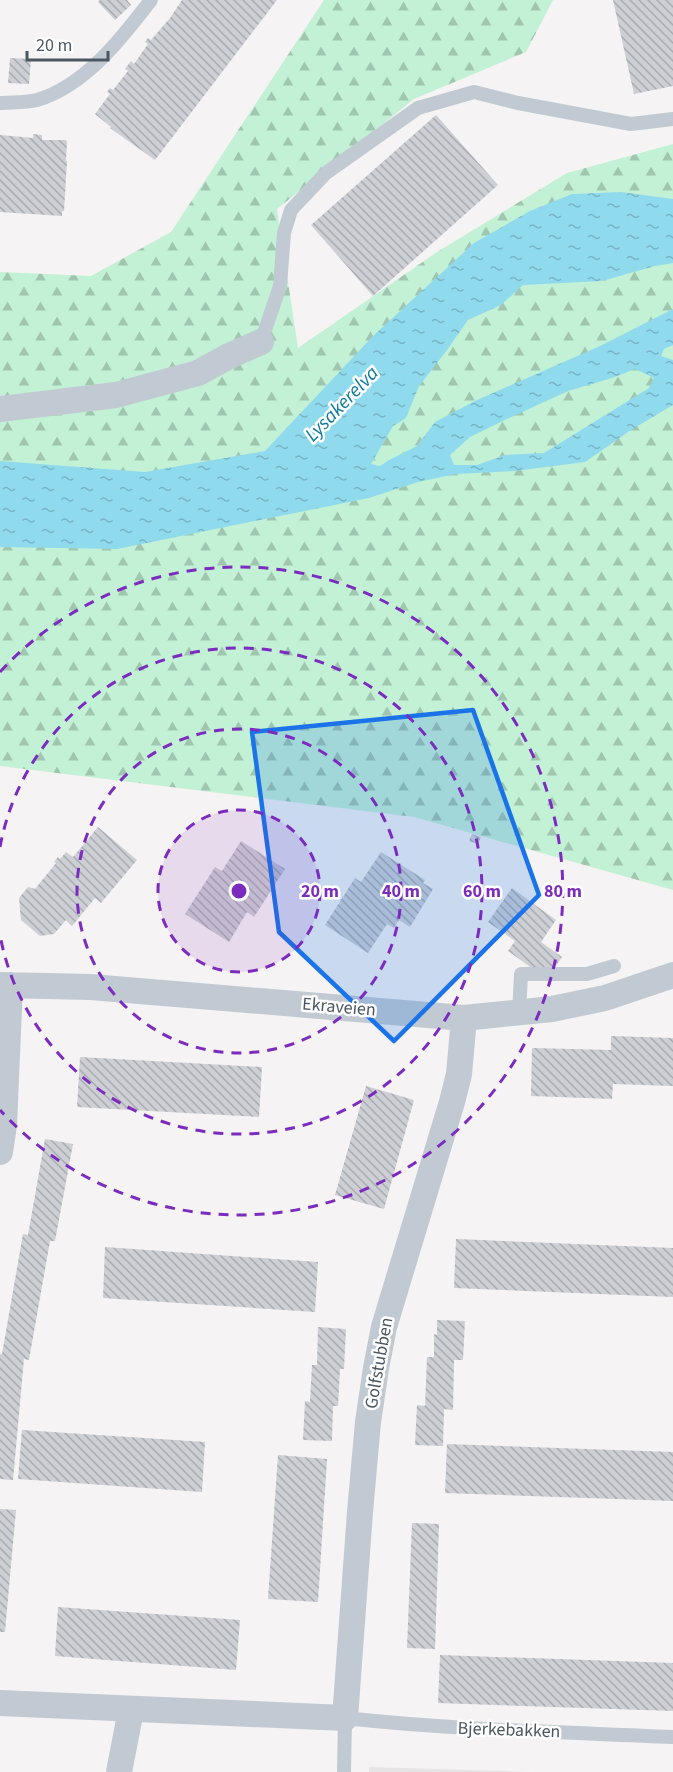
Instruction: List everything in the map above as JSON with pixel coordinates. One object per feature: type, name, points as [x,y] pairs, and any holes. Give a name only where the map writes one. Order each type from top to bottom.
[{"type":"street","points":[[0,409],[116,394],[198,373],[261,342]]},
{"type":"street","name":"Ekraveien","points":[[5,985],[91,987],[464,1018],[552,1009],[605,998],[673,975]]},
{"type":"street","points":[[0,1152],[4,1125],[5,985]]},
{"type":"street","name":"Golfstubben","points":[[345,1718],[360,1512],[368,1422],[376,1368],[386,1319],[452,1102],[459,1074],[464,1018]]},
{"type":"street","name":"Bjerkebakken","points":[[0,1704],[345,1718]]},
{"type":"street","points":[[119,1772],[131,1710]]},
{"type":"lane","points":[[0,103],[35,101],[69,85],[100,59],[151,0]]},
{"type":"lane","points":[[261,342],[280,286],[284,233],[291,210],[326,173],[418,108],[474,92],[518,103],[631,124],[673,119]]},
{"type":"lane","points":[[519,1013],[521,974],[587,974],[614,966]]},
{"type":"lane","points":[[344,1772],[345,1718]]},
{"type":"lane","name":"Bjerkebakken","points":[[345,1718],[414,1726],[495,1731],[673,1737]]},
{"type":"highlighted area","points":[[473,710],[539,895],[394,1041],[279,932],[252,732]]},
{"type":"shaded area","points":[[369,1767],[532,1772],[369,1772]]},
{"type":"green space","points":[[324,0],[553,0],[526,52],[414,99],[277,209],[298,348],[437,252],[567,173],[673,144],[673,890],[414,817],[0,766],[0,272],[91,276],[171,232]]},
{"type":"water","name":"Lysakerelva","points":[[621,192],[673,199],[673,263],[602,281],[523,285],[501,305],[468,320],[419,386],[406,418],[393,426],[371,464],[380,466],[417,446],[435,422],[475,401],[600,346],[673,309],[673,345],[664,349],[661,356],[673,360],[673,405],[631,430],[585,462],[515,471],[456,474],[418,482],[369,498],[117,549],[0,547],[0,461],[145,472],[265,451],[373,336],[474,243],[530,211],[572,194]],"holes":[[[635,369],[654,378],[649,388],[544,453],[505,455],[477,465],[454,465],[450,455],[470,437],[568,391]]]},
{"type":"building","points":[[100,0],[127,0],[131,5],[115,20],[98,2]]},
{"type":"building","points":[[182,0],[277,0],[155,160],[110,128],[95,114],[110,94],[107,92],[110,88],[113,90],[128,71],[125,69],[131,61],[134,64],[148,44],[145,42],[148,38],[151,40]]},
{"type":"building","points":[[613,0],[673,0],[673,86],[634,94]]},
{"type":"building","points":[[10,58],[31,59],[29,84],[8,83]]},
{"type":"building","points":[[436,115],[498,185],[373,296],[311,225]]},
{"type":"building","points":[[33,134],[42,135],[42,140],[66,140],[67,142],[62,216],[0,212],[0,135],[33,138]]},
{"type":"building","points":[[98,827],[137,860],[101,903],[95,898],[72,926],[66,920],[54,934],[40,936],[21,920],[19,898],[28,887],[35,889],[56,863],[54,862],[58,857],[60,859],[66,852],[73,857]]},
{"type":"building","points":[[472,834],[481,837],[478,844],[469,841]]},
{"type":"building","points":[[241,841],[285,869],[254,917],[247,912],[229,942],[185,914],[215,867],[222,871]]},
{"type":"building","points":[[381,852],[425,880],[423,883],[433,889],[410,927],[399,920],[394,928],[387,924],[368,953],[325,925],[355,878],[361,882]]},
{"type":"building","points":[[512,888],[556,920],[541,942],[562,957],[547,979],[508,951],[515,941],[488,922]]},
{"type":"building","points":[[611,1036],[673,1038],[673,1086],[613,1084],[612,1099],[531,1096],[532,1048],[611,1050]]},
{"type":"building","points":[[80,1057],[262,1067],[259,1117],[77,1107]]},
{"type":"building","points":[[366,1086],[414,1100],[384,1209],[335,1195]]},
{"type":"building","points":[[45,1139],[73,1144],[55,1241],[50,1241],[29,1360],[24,1359],[13,1480],[0,1479],[0,1354],[2,1354],[23,1234],[28,1235]]},
{"type":"building","points":[[456,1239],[673,1248],[673,1297],[454,1288]]},
{"type":"building","points":[[105,1247],[318,1262],[315,1312],[103,1298]]},
{"type":"building","points":[[437,1320],[465,1321],[463,1360],[454,1360],[453,1410],[444,1409],[443,1446],[415,1445],[417,1405],[425,1406],[427,1357],[434,1357],[434,1334],[437,1335]]},
{"type":"building","points":[[318,1327],[346,1329],[344,1369],[340,1369],[338,1406],[333,1406],[332,1441],[303,1440],[305,1401],[310,1402],[312,1365],[317,1365]]},
{"type":"building","points":[[22,1430],[205,1442],[202,1492],[18,1479]]},
{"type":"building","points":[[447,1444],[673,1452],[673,1501],[445,1493]]},
{"type":"building","points":[[278,1455],[327,1459],[318,1602],[268,1599]]},
{"type":"building","points":[[0,1509],[16,1510],[5,1632],[0,1632]]},
{"type":"building","points":[[412,1523],[439,1524],[435,1649],[407,1648]]},
{"type":"building","points":[[58,1607],[240,1620],[236,1670],[55,1656]]},
{"type":"building","points":[[440,1655],[673,1663],[673,1711],[438,1703]]}]
